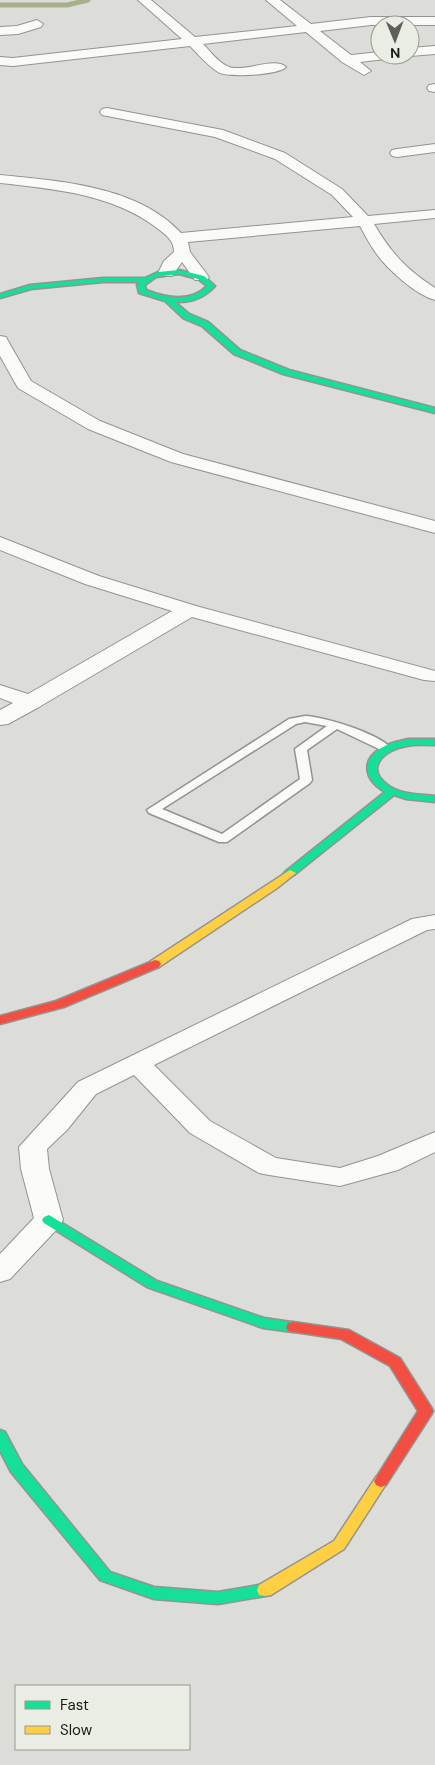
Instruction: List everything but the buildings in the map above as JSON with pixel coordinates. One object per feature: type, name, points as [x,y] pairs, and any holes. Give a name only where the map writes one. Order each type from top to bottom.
[{"type":"street","points":[[144,0],[223,70],[236,72],[279,67]]},
{"type":"street","points":[[272,0],[364,71]]},
{"type":"street","points":[[399,6],[408,15]]},
{"type":"street","points":[[420,20],[435,20]]},
{"type":"street","points":[[0,62],[370,21]]},
{"type":"street","points":[[0,31],[18,30],[37,24]]},
{"type":"street","points":[[420,51],[435,50]]},
{"type":"street","points":[[347,59],[370,57]]},
{"type":"street","points":[[107,112],[218,134],[280,156],[337,192],[365,220],[383,252],[409,278],[435,295]]},
{"type":"street","points":[[397,153],[435,148]]},
{"type":"street","points":[[0,179],[87,193],[133,206],[159,220],[178,238],[183,246],[182,253],[170,264],[166,273]]},
{"type":"street","points":[[178,238],[435,214]]},
{"type":"street","points":[[182,253],[192,263],[201,277]]},
{"type":"street","points":[[0,296],[30,287],[103,280],[144,280],[166,273],[185,273],[201,277],[208,281],[211,286],[208,291],[205,309]]},
{"type":"street","points":[[144,280],[141,285],[142,290],[149,295]]},
{"type":"street","points":[[18,292],[37,293],[75,290],[114,292]]},
{"type":"street","points":[[132,293],[168,300],[186,299],[205,309],[238,352],[286,372],[435,411]]},
{"type":"street","points":[[168,300],[186,316],[205,309]]},
{"type":"street","points":[[0,341],[24,384],[94,426],[177,458],[435,527]]},
{"type":"street","points":[[0,543],[92,580],[189,610],[431,676]]},
{"type":"street","points":[[0,719],[189,610]]},
{"type":"street","points":[[0,691],[30,702]]},
{"type":"street","points":[[418,741],[435,733]]},
{"type":"street","points":[[435,742],[399,743],[385,748],[370,765],[375,780],[391,792],[407,798],[435,799]]},
{"type":"street","points":[[0,1020],[60,1004],[156,964],[273,886],[391,792]]},
{"type":"street","points":[[0,1436],[16,1468],[105,1576],[154,1594],[218,1598],[268,1590],[339,1545],[426,1411],[395,1362],[344,1334],[263,1322],[152,1284],[49,1220],[35,1169],[33,1147],[57,1124],[87,1088],[420,924],[435,922]]},
{"type":"street","points":[[137,1063],[200,1127],[269,1166],[340,1177],[388,1163],[435,1141]]},
{"type":"street","points":[[0,1272],[49,1220]]},
{"type":"lane","points":[[335,725],[301,749],[306,780],[223,839],[153,810],[294,721],[310,718],[324,720],[335,725],[385,748]]},
{"type":"waterway","points":[[0,5],[67,5],[88,0]]},
{"type":"traffic: fast","points":[[179,272],[201,278],[211,286],[204,293],[196,297],[178,300],[150,295],[142,291],[141,285],[149,278],[158,274],[179,272]]},
{"type":"traffic: fast","points":[[0,296],[30,287],[103,280],[144,280]]},
{"type":"traffic: fast","points":[[168,300],[186,316],[205,324],[237,352],[286,372],[435,411]]},
{"type":"traffic: fast","points":[[435,742],[408,742],[388,748],[376,757],[372,768],[375,779],[386,789],[406,796],[435,799]]},
{"type":"traffic: fast","points":[[290,873],[391,792]]},
{"type":"traffic: fast","points":[[49,1220],[152,1284],[263,1323],[293,1327]]},
{"type":"traffic: fast","points":[[0,1436],[16,1468],[105,1576],[154,1593],[218,1598],[265,1590]]},
{"type":"traffic: slow","points":[[155,964],[290,873]]},
{"type":"traffic: slow","points":[[265,1590],[339,1545],[381,1481]]},
{"type":"traffic: jam","points":[[0,1020],[60,1004],[155,964]]},
{"type":"traffic: jam","points":[[293,1327],[344,1334],[395,1362],[426,1411],[381,1481]]}]
